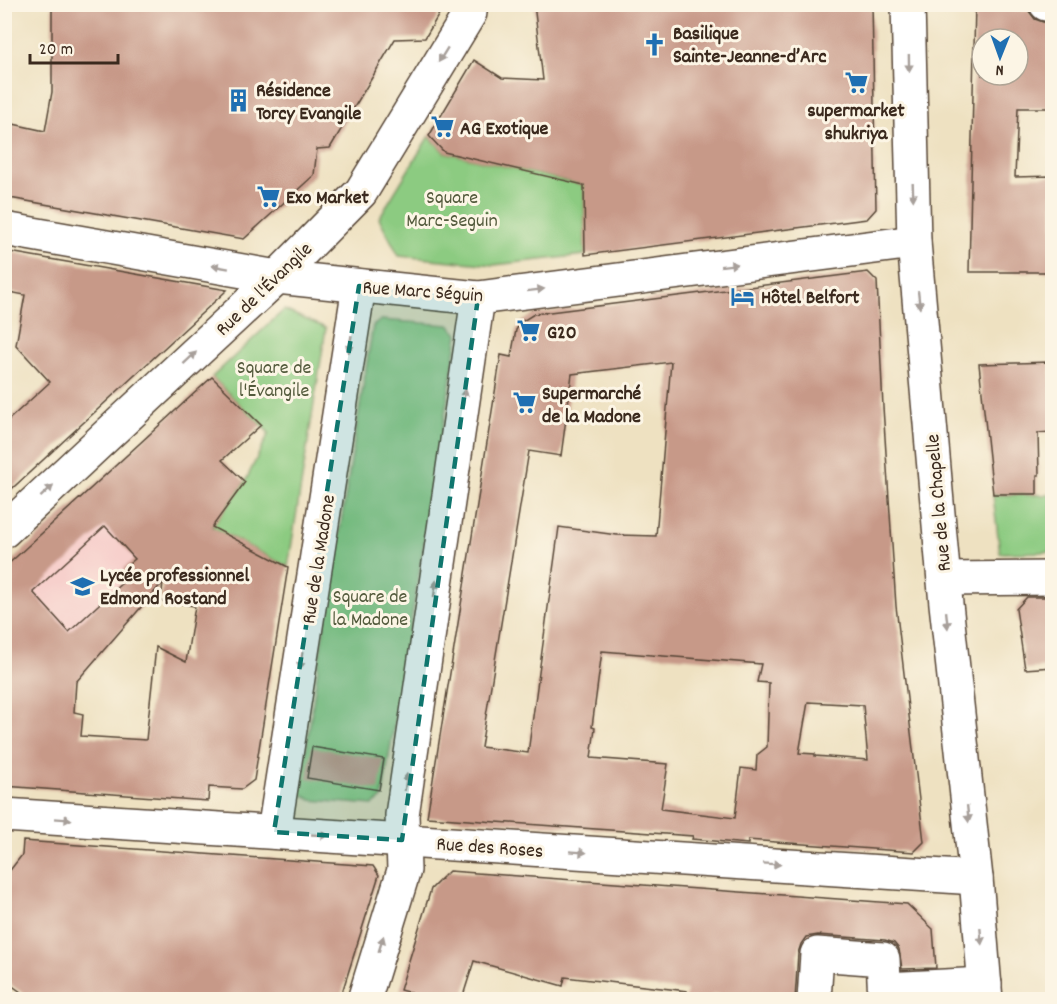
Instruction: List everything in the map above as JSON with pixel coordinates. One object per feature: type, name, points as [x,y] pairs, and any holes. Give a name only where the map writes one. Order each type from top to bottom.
[{"type":"street","name":"Rue de l'Évangile","points":[[4,531],[277,276],[361,192],[470,13],[470,4]]},
{"type":"street","name":"Rue de la Chapelle","points":[[908,4],[914,242],[944,579],[986,992]]},
{"type":"street","points":[[1047,4],[1053,5]]},
{"type":"street","name":"Rue Marc Séguin","points":[[4,228],[277,276],[478,298],[914,242]]},
{"type":"street","name":"Rue de la Madone","points":[[274,832],[359,286]]},
{"type":"street","points":[[364,999],[404,870],[402,815],[478,298]]},
{"type":"street","points":[[944,579],[1053,578]]},
{"type":"street","name":"Rue des Roses","points":[[4,815],[976,878]]},
{"type":"street","points":[[814,999],[818,954],[883,959],[885,994],[986,992]]},
{"type":"highlighted area","points":[[359,286],[478,298],[402,840],[274,832]]},
{"type":"shaded area","name":"Lycée professionnel Edmond Rostand","points":[[91,488],[170,573],[66,693],[5,568]]},
{"type":"green space","name":"Square Marc-Seguin","points":[[429,136],[444,152],[584,185],[585,255],[494,265],[399,256],[379,218]]},
{"type":"green space","name":"Square de l'Évangile","points":[[284,310],[326,328],[288,567],[212,527],[245,482],[269,433],[212,377]]},
{"type":"green space","name":"Square de la Madone","points":[[381,320],[449,325],[458,334],[382,798],[373,805],[311,800],[300,793],[321,648],[373,326]]},
{"type":"green space","points":[[993,495],[1052,495],[1052,552],[1000,553]]},
{"type":"building","name":"Résidence Torcy Evangile","points":[[52,4],[445,4],[425,38],[395,39],[330,148],[317,149],[314,175],[244,239],[4,197],[4,122],[45,131],[52,92]]},
{"type":"building","points":[[534,4],[872,4],[876,209],[867,219],[585,255],[584,185],[444,152],[429,136],[474,60],[502,78],[543,80]]},
{"type":"building","points":[[975,4],[1015,4],[1015,10],[1028,10],[1035,19],[1053,23],[1053,108],[1018,108],[1015,177],[1053,176],[1053,272],[969,272],[973,87],[1030,87],[1030,27],[974,27]]},
{"type":"building","points":[[4,251],[227,290],[4,496],[4,424],[50,382],[16,345],[25,295],[4,291]]},
{"type":"building","points":[[868,272],[877,281],[896,606],[924,842],[914,852],[748,840],[748,844],[692,839],[693,836],[427,817],[501,355],[511,357],[516,330],[521,322],[534,314]],"holes":[[[671,362],[656,536],[617,535],[559,527],[528,753],[481,747],[529,451],[561,456],[572,374]],[[602,651],[761,664],[757,682],[769,683],[767,747],[757,755],[756,770],[741,768],[735,818],[661,809],[668,764],[591,758],[595,728],[592,727]],[[808,702],[863,705],[868,760],[799,753]]]},
{"type":"building","points":[[1050,362],[1053,432],[1038,433],[1037,494],[993,494],[979,364]]},
{"type":"building","points":[[212,377],[261,425],[222,460],[245,482],[212,527],[288,567],[254,780],[242,789],[209,787],[208,801],[4,786],[4,568]],"holes":[[[105,526],[135,559],[124,568],[124,581],[69,632],[33,592]],[[163,582],[161,601],[195,606],[186,662],[156,647],[146,740],[81,736],[83,714],[74,712],[76,682]]]},
{"type":"building","points":[[1027,597],[1053,597],[1053,667],[1025,669],[1016,609]]},
{"type":"building","points":[[312,747],[384,759],[379,790],[307,778]]},
{"type":"building","points":[[23,841],[373,866],[379,875],[340,999],[31,999],[4,980],[4,878],[22,855]]},
{"type":"building","points":[[449,871],[907,904],[933,929],[936,968],[902,969],[899,949],[894,943],[885,940],[818,935],[806,937],[801,944],[798,953],[795,999],[754,999],[712,994],[711,999],[685,999],[687,991],[565,977],[563,986],[474,961],[462,999],[433,999],[400,990],[431,889]]},
{"type":"place","name":"Basilique Sainte-Jeanne-d’Arc","points":[[655,44]]},
{"type":"place","name":"supermarket shukriya","points":[[856,82]]},
{"type":"place","name":"Résidence Torcy Evangile","points":[[238,100]]},
{"type":"place","name":"AG Exotique","points":[[442,127]]},
{"type":"place","name":"Exo Market","points":[[268,196]]},
{"type":"place","name":"Hôtel Belfort","points":[[743,296]]},
{"type":"place","name":"G20","points":[[529,331]]},
{"type":"place","name":"Supermarché de la Madone","points":[[524,403]]},
{"type":"place","name":"Lycée professionnel Edmond Rostand","points":[[82,586]]}]
